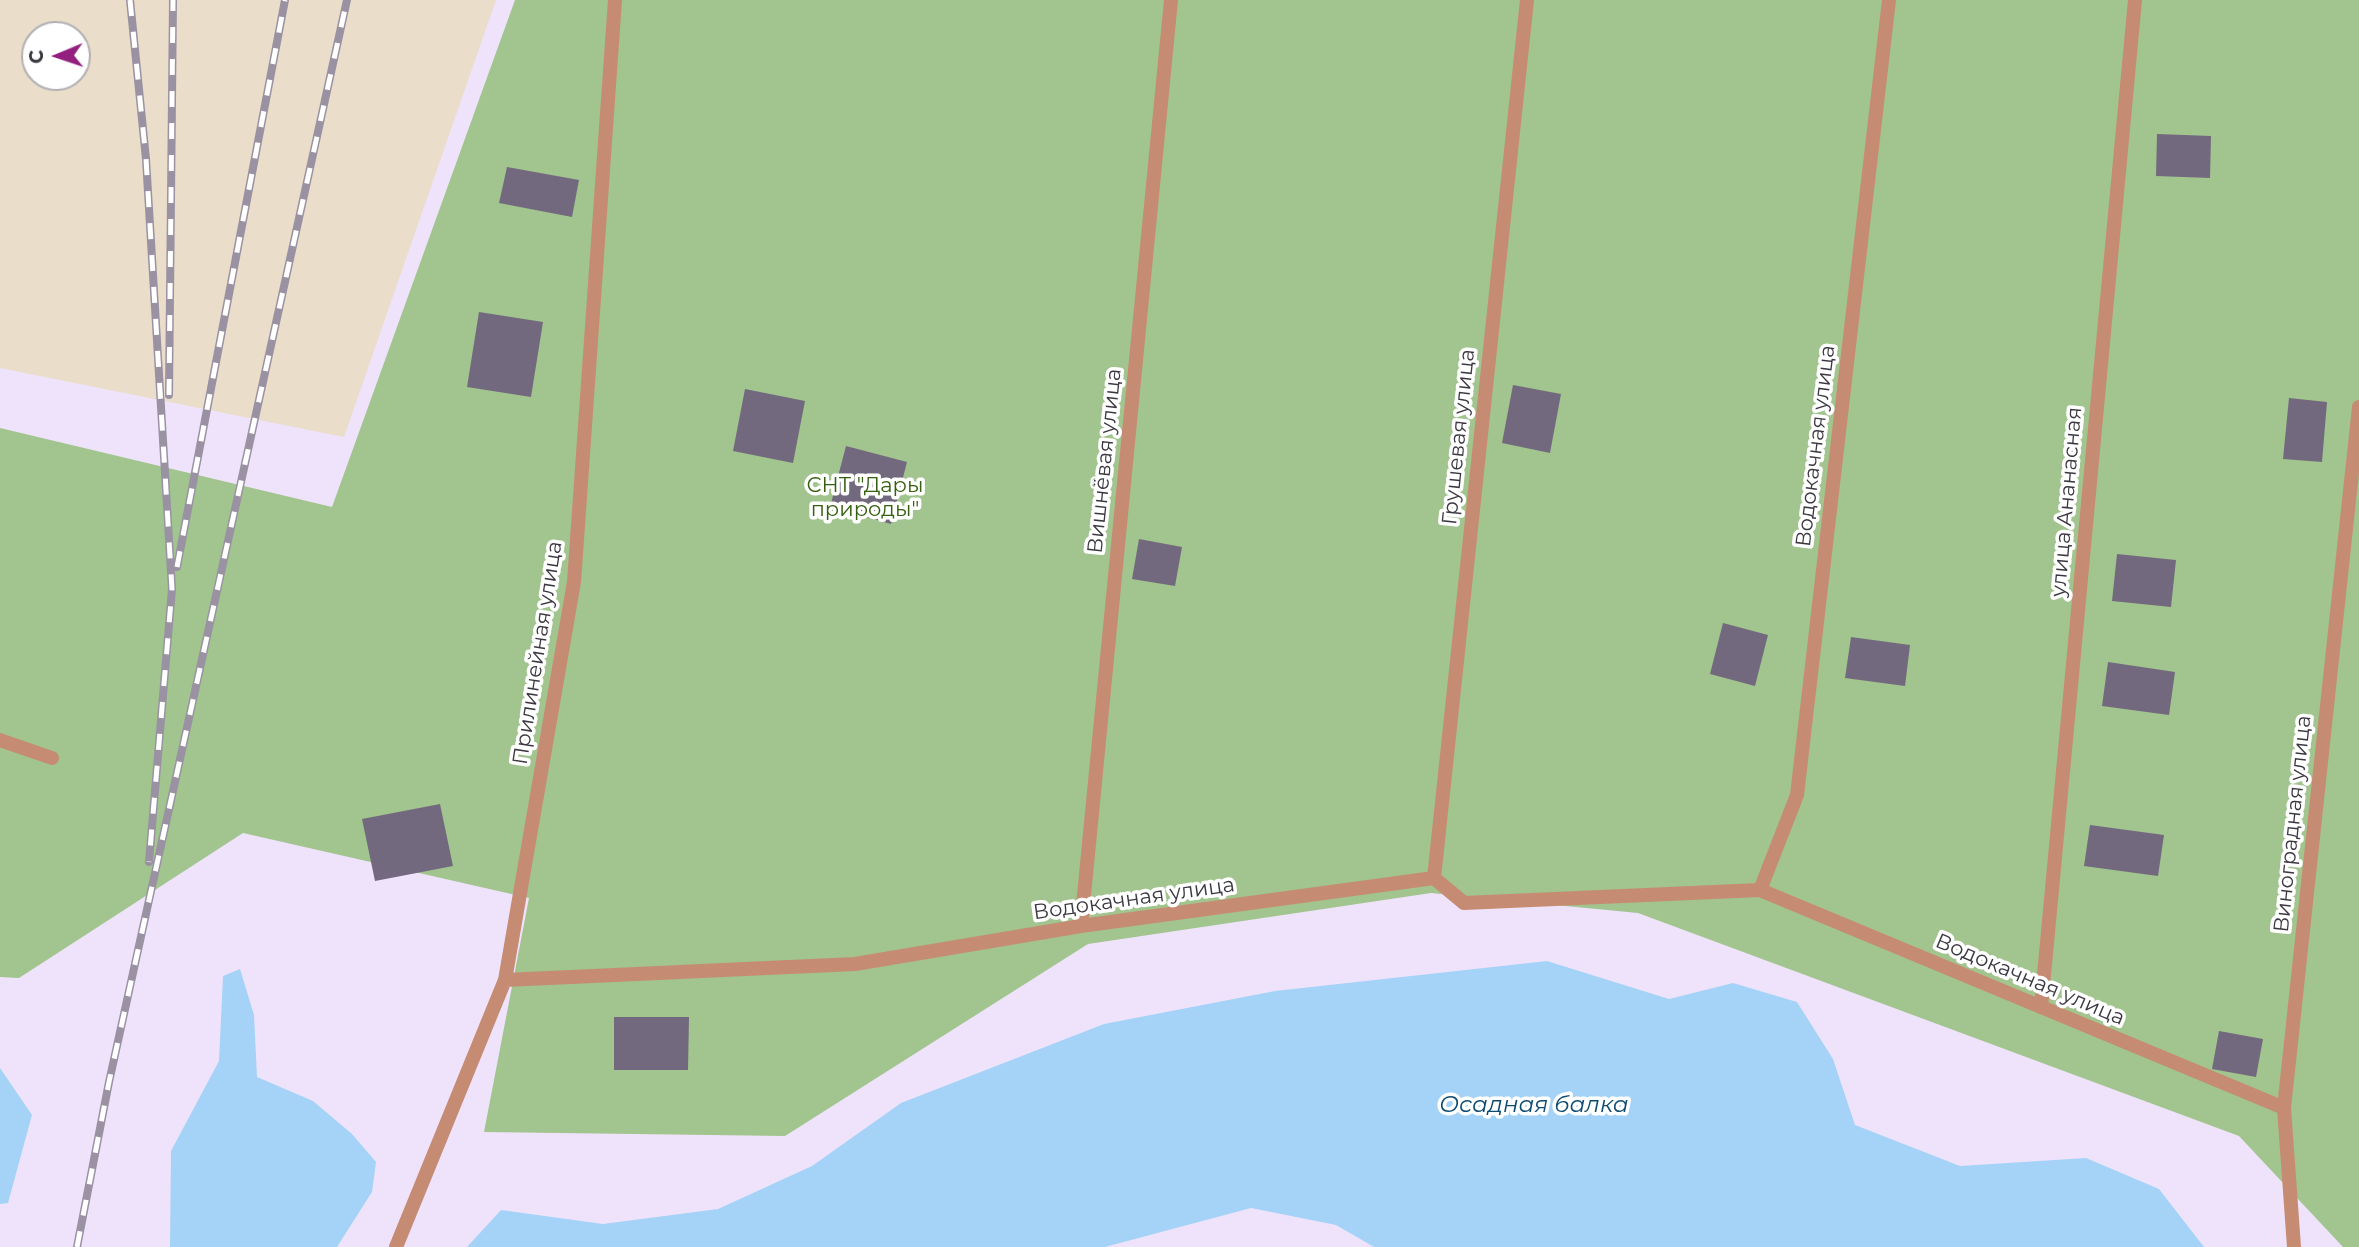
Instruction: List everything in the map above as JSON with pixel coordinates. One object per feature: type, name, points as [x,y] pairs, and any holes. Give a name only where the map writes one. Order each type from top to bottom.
[{"type":"street","name":"Прилинейная улица","points":[[396,1247],[505,981],[574,582],[615,0]]},
{"type":"street","name":"Вишнёвая улица","points":[[1081,926],[1171,0]]},
{"type":"street","name":"Грушевая улица","points":[[1434,878],[1527,0]]},
{"type":"street","name":"Водокачная улица","points":[[1760,890],[1797,795],[1889,0]]},
{"type":"street","name":"улица Ананасная","points":[[2041,1007],[2135,0]]},
{"type":"street","name":"Виноградная улица","points":[[2294,1247],[2284,1108],[2359,407]]},
{"type":"street","points":[[0,740],[52,758]]},
{"type":"street","name":"Водокачная улица","points":[[505,981],[855,964],[1081,926],[1434,878],[1464,903],[1760,890],[2284,1108]]},
{"type":"shaded area","points":[[0,0],[496,0],[344,437],[0,368]]},
{"type":"green space","name":"СНТ \"Дары природы\"","points":[[515,0],[2359,0],[2359,1247],[2343,1247],[2239,1136],[1638,913],[1431,893],[1088,944],[785,1136],[484,1132],[529,898],[243,833],[19,978],[0,977],[0,428],[332,507]]},
{"type":"water","name":"Осадная балка","points":[[1547,961],[1669,999],[1733,983],[1797,1002],[1833,1059],[1855,1125],[1960,1166],[2086,1158],[2159,1189],[2204,1247],[1374,1247],[1336,1225],[1251,1208],[1105,1247],[467,1247],[501,1210],[603,1224],[718,1209],[812,1166],[901,1103],[1104,1024],[1275,991]]},
{"type":"water","points":[[240,969],[254,1015],[257,1077],[313,1101],[352,1134],[376,1162],[372,1192],[337,1247],[170,1247],[171,1151],[219,1061],[223,976]]},
{"type":"water","points":[[0,1068],[32,1115],[8,1203],[0,1204]]},
{"type":"building","points":[[2157,134],[2211,136],[2210,178],[2156,176]]},
{"type":"building","points":[[507,167],[579,180],[572,217],[499,203]]},
{"type":"building","points":[[479,312],[543,322],[531,397],[467,387]]},
{"type":"building","points":[[1513,385],[1561,394],[1550,453],[1502,443]]},
{"type":"building","points":[[745,389],[805,401],[793,463],[733,451]]},
{"type":"building","points":[[2289,398],[2327,402],[2322,462],[2283,459]]},
{"type":"building","points":[[846,446],[907,462],[891,524],[830,507]]},
{"type":"building","points":[[1139,539],[1182,547],[1175,586],[1132,579]]},
{"type":"building","points":[[2117,554],[2176,560],[2171,607],[2112,601]]},
{"type":"building","points":[[1723,623],[1768,635],[1755,686],[1710,674]]},
{"type":"building","points":[[1851,637],[1910,645],[1905,686],[1845,678]]},
{"type":"building","points":[[2108,662],[2175,672],[2169,715],[2102,706]]},
{"type":"building","points":[[440,804],[453,866],[375,881],[362,819]]},
{"type":"building","points":[[2090,825],[2164,835],[2158,876],[2084,866]]},
{"type":"building","points":[[614,1017],[689,1017],[688,1070],[614,1070]]},
{"type":"building","points":[[2219,1031],[2263,1039],[2256,1077],[2212,1069]]},
{"type":"railway","points":[[130,0],[146,159],[172,589],[149,862]]},
{"type":"railway","points":[[169,395],[173,0]]},
{"type":"railway","points":[[177,567],[285,0]]},
{"type":"railway","points":[[77,1247],[109,1082],[347,0]]}]
